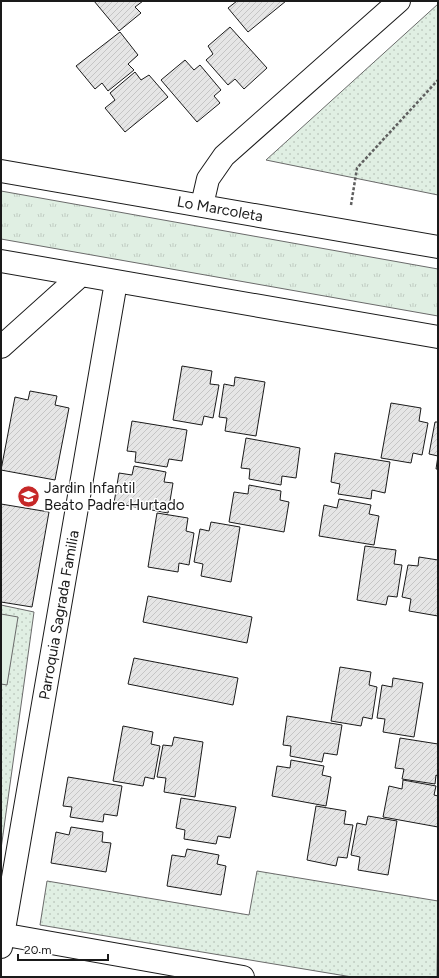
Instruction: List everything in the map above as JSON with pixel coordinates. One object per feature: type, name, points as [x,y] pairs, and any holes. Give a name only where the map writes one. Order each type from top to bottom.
[{"type":"street","points":[[202,205],[208,179],[224,156],[399,1]]},
{"type":"street","name":"Lo Marcoleta","points":[[1,171],[438,247]]},
{"type":"street","points":[[1,261],[80,276],[438,337]]},
{"type":"street","points":[[1,347],[80,276]]},
{"type":"street","name":"Parroquia Sagrada Familia","points":[[2,939],[116,282]]},
{"type":"street","points":[[2,939],[243,977]]},
{"type":"path","points":[[347,231],[357,168],[438,80]]},
{"type":"green space","points":[[438,4],[438,195],[266,160]]},
{"type":"green space","points":[[1,191],[438,269],[438,316],[1,239]]},
{"type":"green space","points":[[1,605],[34,612],[1,849]]},
{"type":"green space","points":[[1,614],[18,617],[7,685],[1,684]]},
{"type":"green space","points":[[257,871],[438,901],[437,977],[352,977],[40,925],[47,881],[249,915]]},
{"type":"building","points":[[94,1],[143,1],[135,7],[141,13],[119,31]]},
{"type":"building","points":[[237,1],[286,1],[248,32],[228,8]]},
{"type":"building","points":[[230,27],[267,68],[244,89],[235,79],[228,85],[206,60],[213,54],[208,46]]},
{"type":"building","points":[[120,32],[138,55],[128,64],[134,70],[108,91],[102,83],[95,89],[76,66]]},
{"type":"building","points":[[185,60],[194,70],[200,65],[221,90],[214,96],[220,103],[197,122],[161,80]]},
{"type":"building","points":[[135,72],[141,80],[149,75],[168,97],[125,132],[105,108],[115,100],[110,93]]},
{"type":"building","points":[[182,366],[212,371],[210,384],[219,385],[213,418],[204,416],[202,425],[173,420]]},
{"type":"building","points":[[235,377],[265,382],[256,436],[225,431],[227,418],[219,417],[224,384],[234,386]]},
{"type":"building","points":[[30,391],[57,396],[55,405],[69,408],[55,480],[1,470],[15,397],[28,400]]},
{"type":"building","points":[[391,403],[421,408],[419,421],[428,423],[422,455],[413,453],[411,463],[381,458]]},
{"type":"building","points":[[132,421],[187,430],[182,461],[169,459],[167,467],[135,462],[136,452],[127,451]]},
{"type":"building","points":[[435,422],[438,422],[438,456],[429,454]]},
{"type":"building","points":[[246,438],[300,448],[296,478],[282,476],[281,485],[249,479],[250,469],[241,468]]},
{"type":"building","points":[[335,453],[390,462],[385,493],[372,490],[371,499],[338,494],[340,484],[331,482]]},
{"type":"building","points":[[438,456],[438,469],[436,469]]},
{"type":"building","points":[[134,466],[166,472],[164,482],[173,483],[168,513],[114,503],[119,473],[132,475]]},
{"type":"building","points":[[249,485],[281,491],[280,500],[289,502],[284,532],[229,522],[234,492],[248,494]]},
{"type":"building","points":[[339,499],[371,505],[369,514],[379,516],[374,545],[319,536],[324,505],[337,508]]},
{"type":"building","points":[[1,504],[49,512],[32,607],[1,602]]},
{"type":"building","points":[[157,513],[188,518],[186,531],[194,533],[189,565],[179,563],[178,572],[148,567]]},
{"type":"building","points":[[211,522],[240,527],[231,582],[201,576],[203,564],[194,562],[200,529],[209,531]]},
{"type":"building","points":[[365,546],[396,550],[394,564],[402,565],[397,597],[388,596],[386,605],[357,600]]},
{"type":"building","points":[[419,557],[438,560],[438,616],[409,611],[411,599],[402,597],[408,565],[418,566]]},
{"type":"building","points":[[148,596],[252,617],[247,643],[143,622]]},
{"type":"building","points":[[134,658],[238,678],[233,705],[128,684]]},
{"type":"building","points":[[340,667],[371,672],[369,685],[377,687],[372,719],[363,717],[361,726],[331,721]]},
{"type":"building","points":[[393,678],[423,683],[414,737],[383,732],[385,719],[377,718],[382,685],[392,687]]},
{"type":"building","points":[[287,716],[342,725],[337,755],[324,753],[322,762],[290,756],[291,746],[283,745]]},
{"type":"building","points":[[123,726],[153,732],[151,744],[160,746],[154,779],[145,777],[143,786],[113,781]]},
{"type":"building","points":[[174,737],[203,742],[195,797],[164,792],[166,778],[157,777],[163,745],[172,746]]},
{"type":"building","points":[[400,738],[438,744],[438,776],[436,775],[435,784],[402,779],[404,769],[395,768]]},
{"type":"building","points":[[291,760],[324,766],[322,775],[331,777],[326,806],[272,796],[277,766],[290,768]]},
{"type":"building","points":[[68,777],[122,786],[117,816],[104,814],[103,822],[70,817],[72,807],[63,806]]},
{"type":"building","points":[[403,780],[436,786],[434,795],[438,796],[438,827],[383,817],[389,786],[402,789]]},
{"type":"building","points":[[181,798],[236,807],[230,838],[218,836],[216,844],[184,839],[185,830],[176,828]]},
{"type":"building","points":[[316,806],[346,811],[344,824],[353,825],[347,858],[338,857],[336,866],[307,860]]},
{"type":"building","points":[[368,816],[397,821],[388,875],[358,870],[360,857],[351,855],[357,823],[366,825]]},
{"type":"building","points":[[71,827],[103,832],[102,842],[111,843],[106,872],[51,863],[56,832],[69,835]]},
{"type":"building","points":[[187,849],[219,855],[217,864],[226,866],[221,895],[167,886],[172,855],[185,857]]},
{"type":"place","name":"Jardin Infantil Beato Padre Hurtado","points":[[28,497]]}]
